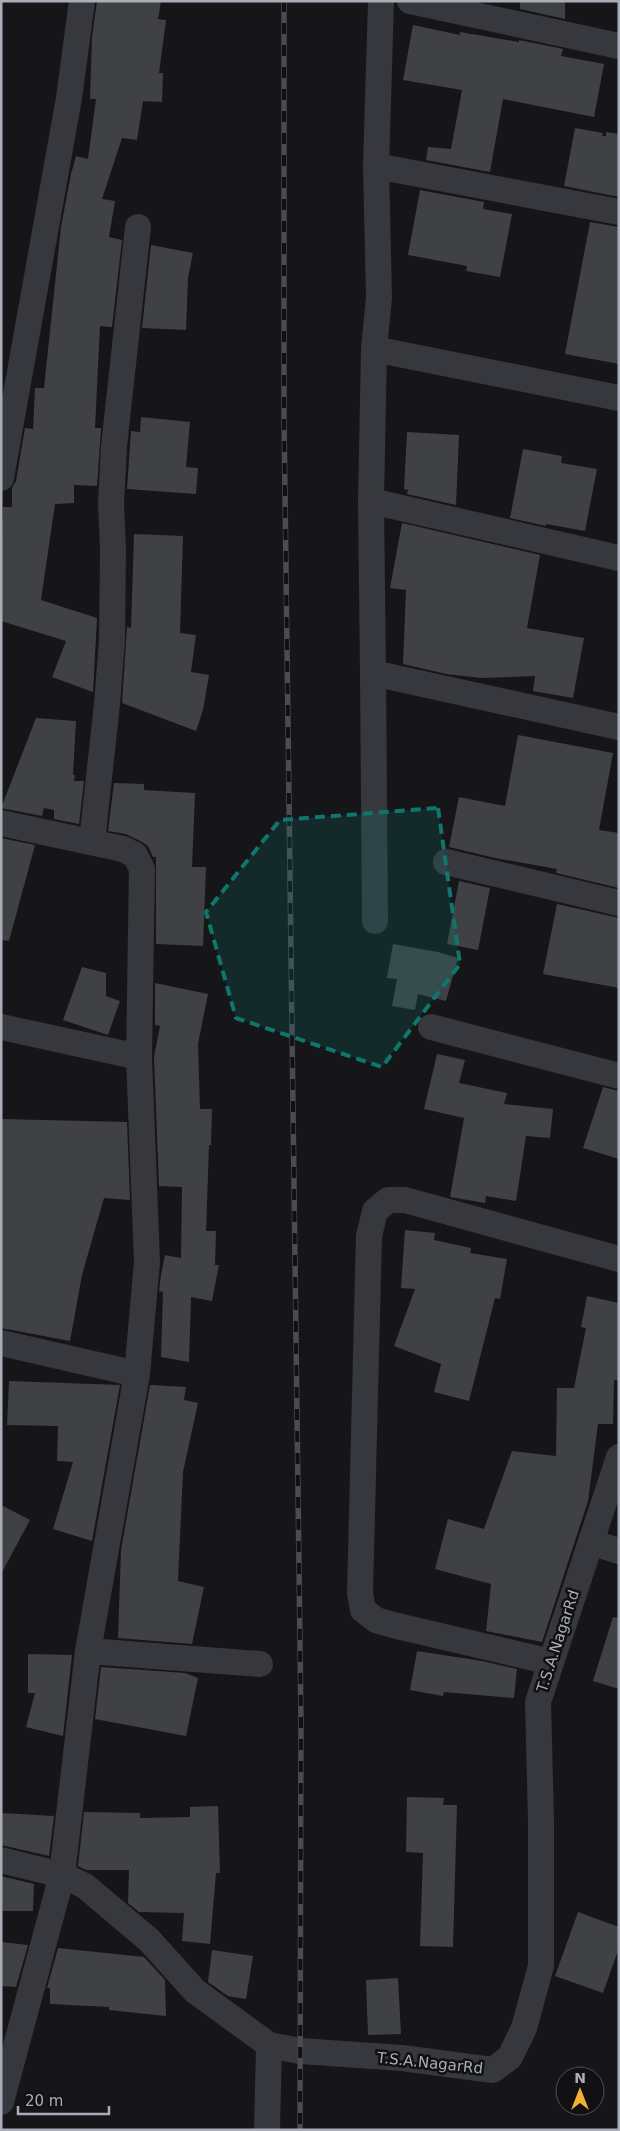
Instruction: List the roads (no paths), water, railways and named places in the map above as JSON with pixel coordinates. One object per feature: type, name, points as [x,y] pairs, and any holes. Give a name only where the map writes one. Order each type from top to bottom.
[{"type":"street","points":[[1,478],[69,98],[82,1]]},
{"type":"street","points":[[375,920],[371,501],[374,349],[379,298],[376,166],[380,1]]},
{"type":"street","points":[[410,1],[619,46]]},
{"type":"street","points":[[376,166],[619,212]]},
{"type":"street","points":[[92,842],[112,640],[113,550],[111,504],[114,446],[138,227]]},
{"type":"street","points":[[374,349],[619,398]]},
{"type":"street","points":[[371,501],[619,558]]},
{"type":"street","points":[[373,673],[619,728]]},
{"type":"street","points":[[1,823],[123,849],[135,855],[142,869],[139,1057],[147,1262],[137,1374],[88,1651],[62,1875],[1,2102]]},
{"type":"street","points":[[446,862],[619,903]]},
{"type":"street","points":[[1,1027],[139,1057]]},
{"type":"street","points":[[431,1027],[619,1076]]},
{"type":"street","points":[[551,1662],[393,1625],[376,1620],[363,1610],[360,1593],[369,1236],[375,1211],[388,1200],[405,1200],[619,1259]]},
{"type":"street","points":[[1,1343],[137,1374]]},
{"type":"street","name":"T.S.A.NagarRd","points":[[1,1860],[62,1875],[85,1886],[149,1940],[194,1991],[270,2045],[300,2052],[402,2058],[493,2070],[510,2058],[524,2028],[542,1966],[542,1820],[538,1702],[619,1457]]},
{"type":"street","points":[[591,1542],[619,1551]]},
{"type":"street","points":[[88,1651],[260,1664]]},
{"type":"street","points":[[267,2130],[270,2045]]},
{"type":"railway","points":[[284,1],[284,417],[301,1720],[300,2130]]}]
